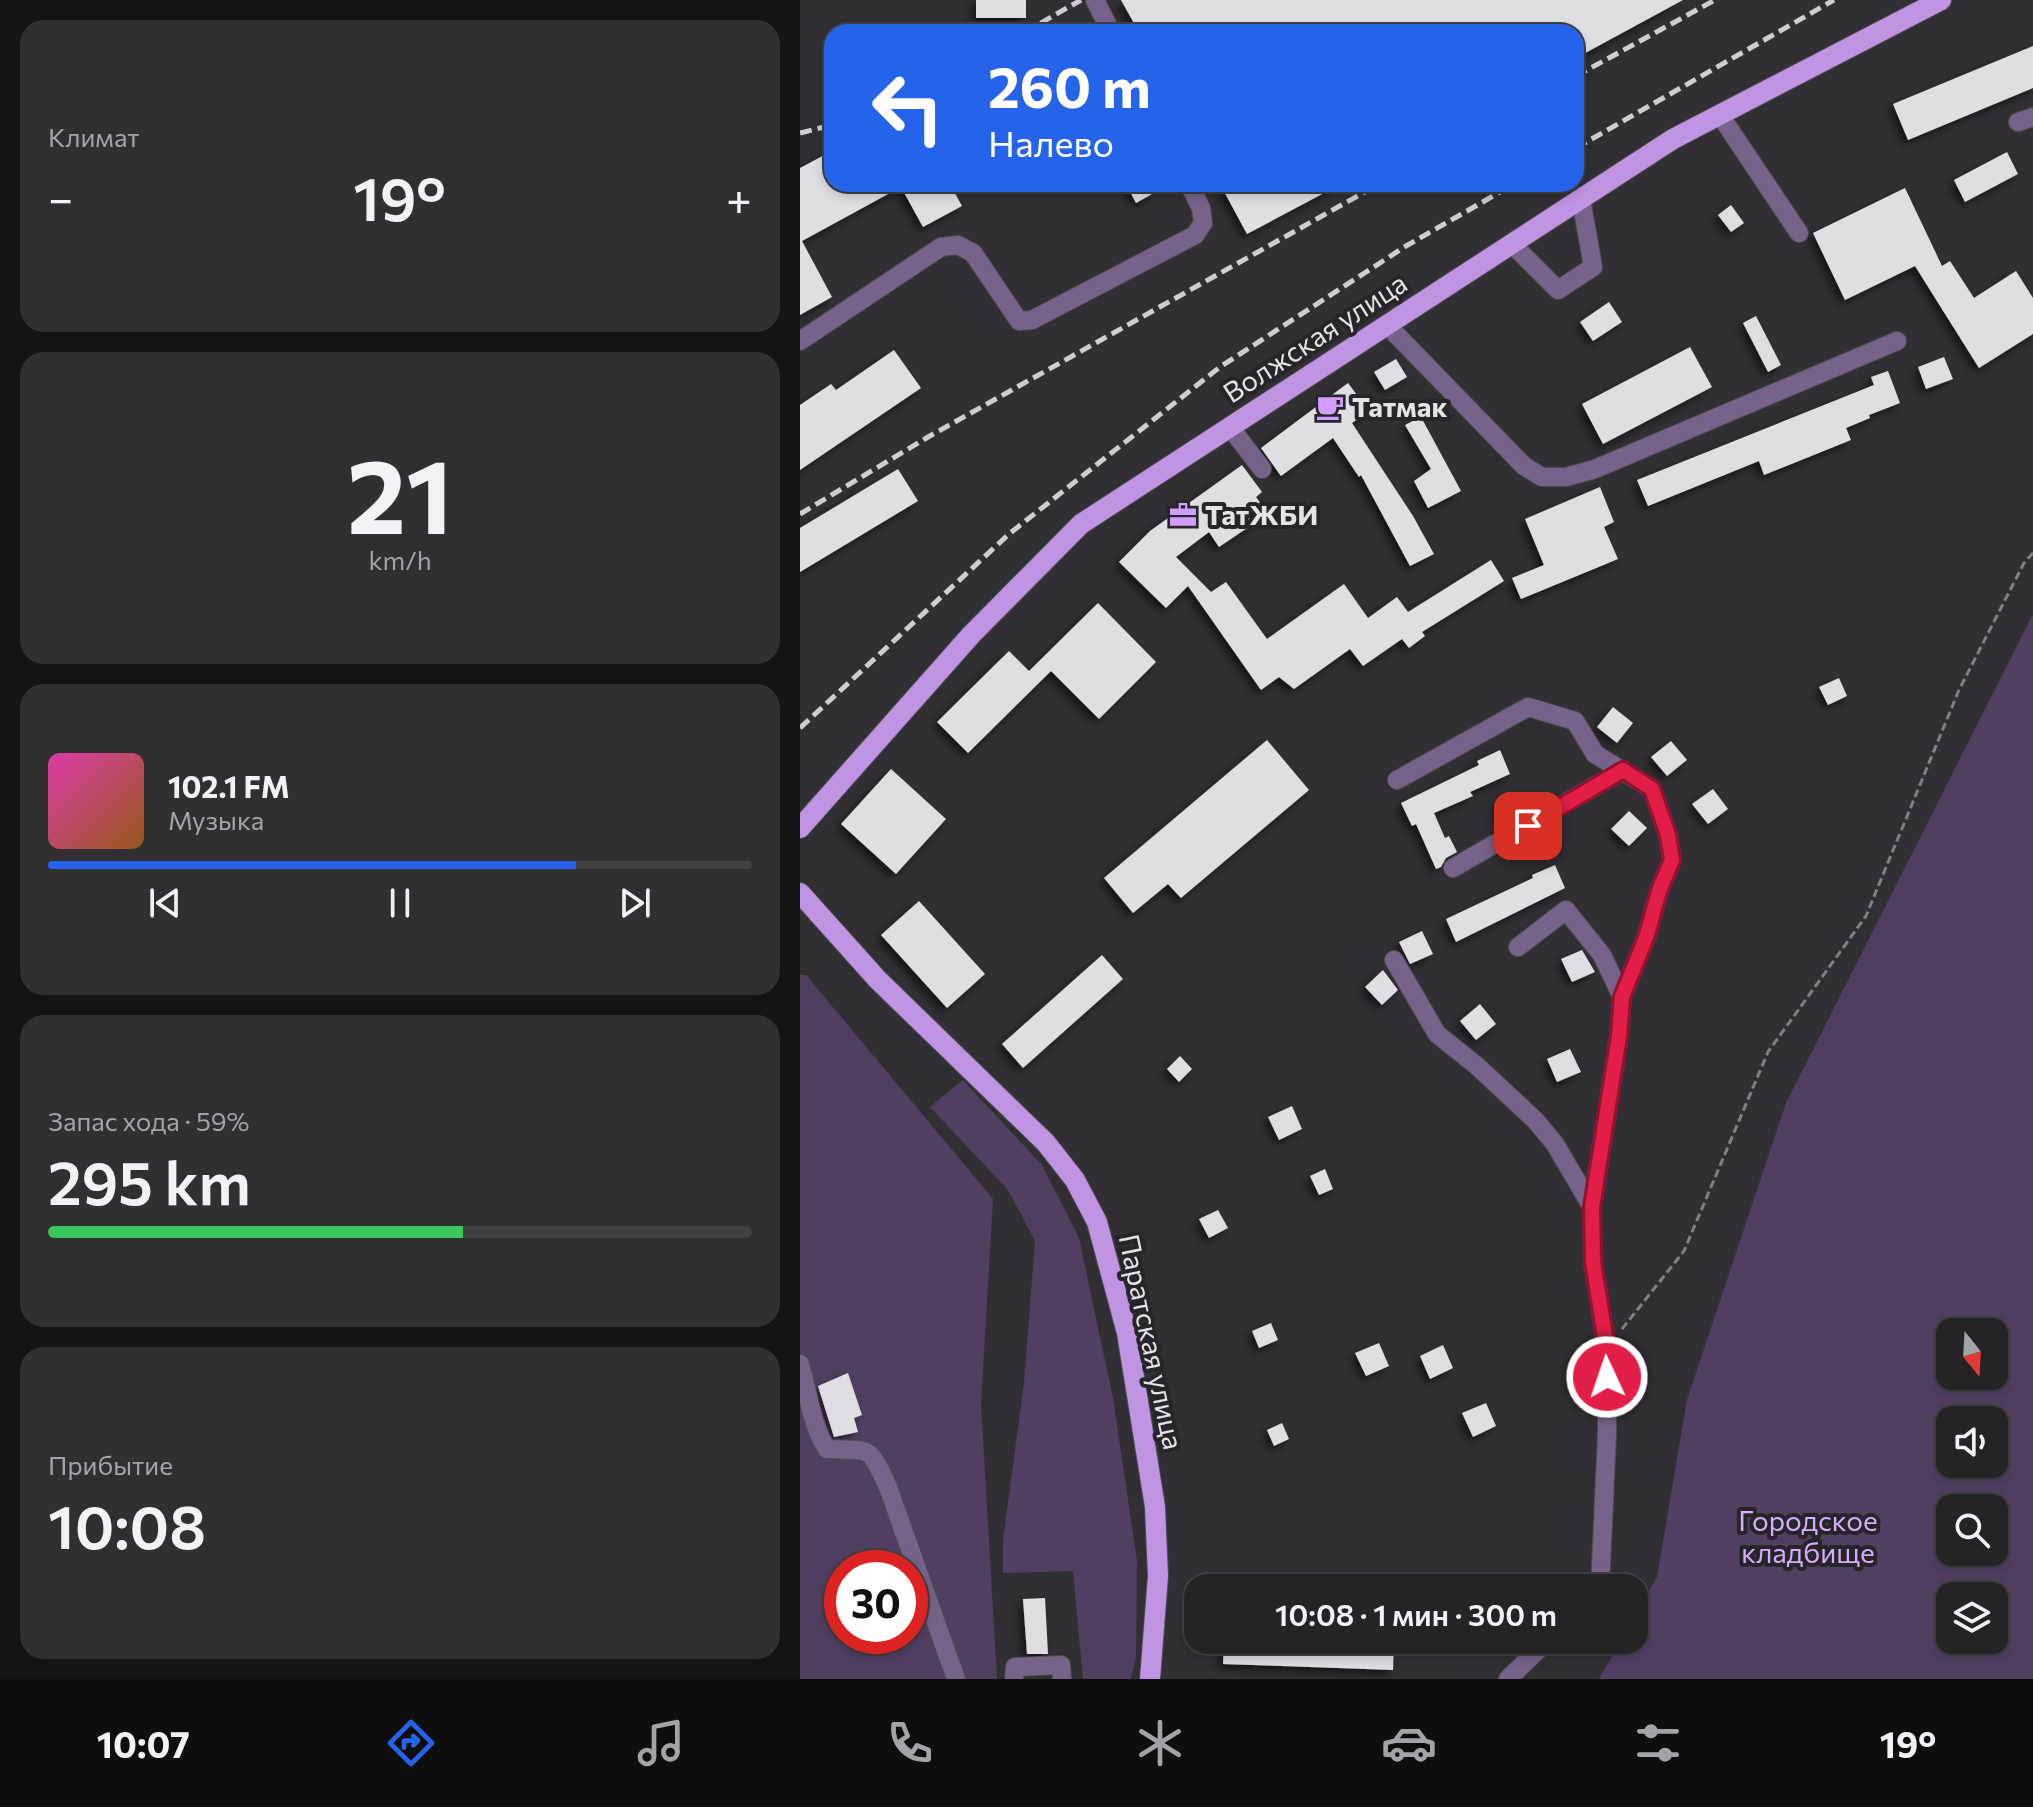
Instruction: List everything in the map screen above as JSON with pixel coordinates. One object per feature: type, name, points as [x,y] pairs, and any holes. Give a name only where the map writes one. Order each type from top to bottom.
[{"type":"main road","name":"Волжская улица","points":[[800,828],[971,635],[1081,524],[1673,139],[1941,0]]},
{"type":"main road","name":"Паратская улица","points":[[800,893],[878,980],[1046,1143],[1075,1180],[1097,1222],[1127,1333],[1155,1507],[1158,1576],[1150,1679]]},
{"type":"street","points":[[1095,0],[1107,24]]},
{"type":"street","points":[[1720,115],[1799,233]]},
{"type":"street","points":[[800,341],[941,247],[958,245],[973,253],[1019,321],[1032,320],[1195,235],[1203,223],[1201,208],[1193,192]]},
{"type":"street","points":[[1512,244],[1558,290],[1593,267],[1581,199]]},
{"type":"street","points":[[1387,325],[1524,466],[1542,477],[1566,477],[1595,469],[1897,341]]},
{"type":"street","points":[[1230,427],[1262,469]]},
{"type":"street","points":[[1397,780],[1528,707],[1575,721],[1595,754],[1652,789],[1668,835],[1672,860],[1622,997],[1619,1036],[1592,1207],[1593,1262],[1607,1349],[1607,1434],[1601,1574]]},
{"type":"street","points":[[1453,868],[1623,770]]},
{"type":"street","points":[[1518,947],[1566,910],[1602,955],[1622,997]]},
{"type":"street","points":[[1394,960],[1437,1034],[1536,1121],[1555,1144],[1592,1207]]},
{"type":"street","points":[[800,1364],[827,1449],[856,1448],[868,1451],[875,1458],[956,1679]]},
{"type":"street","points":[[1508,1679],[1534,1654]]},
{"type":"street","points":[[1014,1679],[1015,1667],[1061,1665],[1062,1679]]},
{"type":"path","points":[[1607,1349],[1684,1251],[1768,1052],[1866,916],[1959,690],[2024,563],[2033,553]]},
{"type":"green space","name":"Городское кладбище","points":[[2033,614],[2033,1679],[1599,1679],[1613,1654],[1648,1654],[1648,1593],[1657,1577],[1687,1400],[1786,1103]]},
{"type":"green space","points":[[800,975],[806,975],[993,1199],[981,1404],[997,1679],[800,1679]]},
{"type":"green space","points":[[963,1080],[1042,1165],[1079,1238],[1113,1398],[1137,1561],[1136,1657],[1131,1679],[1083,1679],[1073,1571],[1003,1573],[1003,1540],[1024,1383],[1035,1241],[1008,1190],[930,1107]]},
{"type":"building","points":[[976,0],[1026,0],[1026,18],[976,18]]},
{"type":"building","points":[[1121,0],[1683,0],[1584,54],[1584,24],[1134,24]]},
{"type":"building","points":[[2033,46],[2033,88],[1908,140],[1893,104]]},
{"type":"building","points":[[2007,152],[2018,174],[1965,202],[1954,180]]},
{"type":"building","points":[[824,155],[824,192],[892,192],[802,241],[832,297],[800,315],[800,168]]},
{"type":"building","points":[[1905,188],[1942,266],[1950,261],[1974,298],[2016,271],[2033,298],[2033,334],[1979,368],[1915,266],[1845,300],[1813,233]]},
{"type":"building","points":[[904,192],[954,192],[962,206],[923,227]]},
{"type":"building","points":[[1130,192],[1154,192],[1154,193],[1136,203]]},
{"type":"building","points":[[1224,192],[1326,192],[1247,234]]},
{"type":"building","points":[[1731,205],[1744,223],[1731,232],[1718,215]]},
{"type":"building","points":[[1609,302],[1622,322],[1593,341],[1580,322]]},
{"type":"building","points":[[1756,316],[1781,365],[1768,372],[1743,323]]},
{"type":"building","points":[[1690,347],[1712,387],[1603,444],[1582,404]]},
{"type":"building","points":[[894,350],[921,388],[800,470],[800,405],[831,384],[836,390]]},
{"type":"building","points":[[1944,357],[1953,379],[1926,389],[1918,367]]},
{"type":"building","points":[[1396,359],[1407,377],[1385,390],[1374,372]]},
{"type":"building","points":[[1888,371],[1900,403],[1846,428],[1851,440],[1764,475],[1759,461],[1648,506],[1637,480],[1874,385],[1871,377]]},
{"type":"building","points":[[1348,383],[1369,411],[1352,423],[1434,554],[1410,566],[1361,475],[1359,477],[1333,438],[1281,476],[1261,448]]},
{"type":"building","points":[[1421,417],[1461,491],[1428,508],[1414,481],[1431,469],[1405,425]]},
{"type":"building","points":[[1242,465],[1262,492],[1256,497],[1268,514],[1219,547],[1209,532],[1176,557],[1211,592],[1226,582],[1267,639],[1344,584],[1368,618],[1397,597],[1408,612],[1491,560],[1504,581],[1422,632],[1425,636],[1409,648],[1402,639],[1363,666],[1350,649],[1294,689],[1279,677],[1261,690],[1188,586],[1166,608],[1119,562],[1150,531]]},
{"type":"building","points":[[898,469],[918,501],[800,572],[800,528]]},
{"type":"building","points":[[1600,487],[1614,522],[1604,527],[1618,559],[1521,599],[1512,578],[1544,565],[1525,519]]},
{"type":"building","points":[[1098,603],[1156,662],[1099,719],[1051,671],[968,753],[937,722],[1009,651],[1029,671]]},
{"type":"building","points":[[1839,678],[1847,696],[1828,705],[1819,687]]},
{"type":"building","points":[[1613,707],[1633,723],[1617,743],[1597,727]]},
{"type":"building","points":[[1267,740],[1309,790],[1181,898],[1168,884],[1133,913],[1104,878]]},
{"type":"building","points":[[1671,741],[1687,760],[1667,776],[1651,757]]},
{"type":"building","points":[[1500,750],[1510,774],[1470,792],[1473,796],[1434,813],[1445,838],[1449,836],[1457,852],[1436,869],[1416,824],[1412,826],[1401,803],[1479,765],[1477,761]]},
{"type":"building","points":[[891,769],[946,819],[896,874],[841,824]]},
{"type":"building","points":[[1713,789],[1728,809],[1708,824],[1692,804]]},
{"type":"building","points":[[1523,796],[1529,810],[1507,823],[1499,806]]},
{"type":"building","points":[[1629,811],[1647,828],[1629,846],[1611,829]]},
{"type":"building","points":[[1555,865],[1565,888],[1456,942],[1446,919]]},
{"type":"building","points":[[919,901],[985,974],[947,1008],[881,935]]},
{"type":"building","points":[[1422,931],[1433,954],[1410,964],[1399,942]]},
{"type":"building","points":[[1582,950],[1595,972],[1572,982],[1561,959]]},
{"type":"building","points":[[1102,955],[1123,979],[1023,1068],[1002,1044]]},
{"type":"building","points":[[1383,970],[1398,990],[1382,1005],[1365,987]]},
{"type":"building","points":[[1480,1004],[1496,1024],[1476,1040],[1460,1021]]},
{"type":"building","points":[[1570,1049],[1581,1072],[1557,1082],[1547,1059]]},
{"type":"building","points":[[1180,1056],[1192,1069],[1179,1082],[1167,1069]]},
{"type":"building","points":[[1292,1106],[1302,1129],[1279,1140],[1268,1117]]},
{"type":"building","points":[[1325,1169],[1333,1189],[1319,1195],[1310,1176]]},
{"type":"building","points":[[1218,1210],[1228,1228],[1209,1238],[1199,1219]]},
{"type":"building","points":[[1271,1323],[1278,1340],[1259,1348],[1252,1331]]},
{"type":"building","points":[[1379,1343],[1389,1366],[1366,1376],[1355,1353]]},
{"type":"building","points":[[1443,1345],[1453,1368],[1430,1379],[1420,1356]]},
{"type":"building","points":[[848,1373],[862,1415],[854,1418],[858,1432],[834,1437],[818,1386]]},
{"type":"building","points":[[1486,1403],[1496,1426],[1473,1437],[1462,1413]]},
{"type":"building","points":[[1282,1423],[1289,1439],[1274,1446],[1267,1430]]},
{"type":"building","points":[[1045,1598],[1048,1654],[1027,1654],[1023,1599]]},
{"type":"building","points":[[1223,1654],[1394,1654],[1393,1670],[1223,1664]]},
{"type":"railway","points":[[1039,24],[1081,0]]},
{"type":"railway","points":[[1584,72],[1715,0]]},
{"type":"railway","points":[[1584,143],[1834,0]]},
{"type":"railway","points":[[800,133],[824,127]]},
{"type":"railway","points":[[800,514],[928,437],[1365,192]]},
{"type":"railway","points":[[800,728],[1009,534],[1220,367],[1406,246],[1500,192]]},
{"type":"place","name":"Татмак","points":[[1330,407]]},
{"type":"place","name":"ТатЖБИ","points":[[1183,515]]},
{"type":"route","points":[[1528,826],[1623,770],[1652,789],[1668,835],[1672,860],[1622,997],[1619,1036],[1592,1207],[1593,1262],[1607,1349],[1607,1377]]}]
